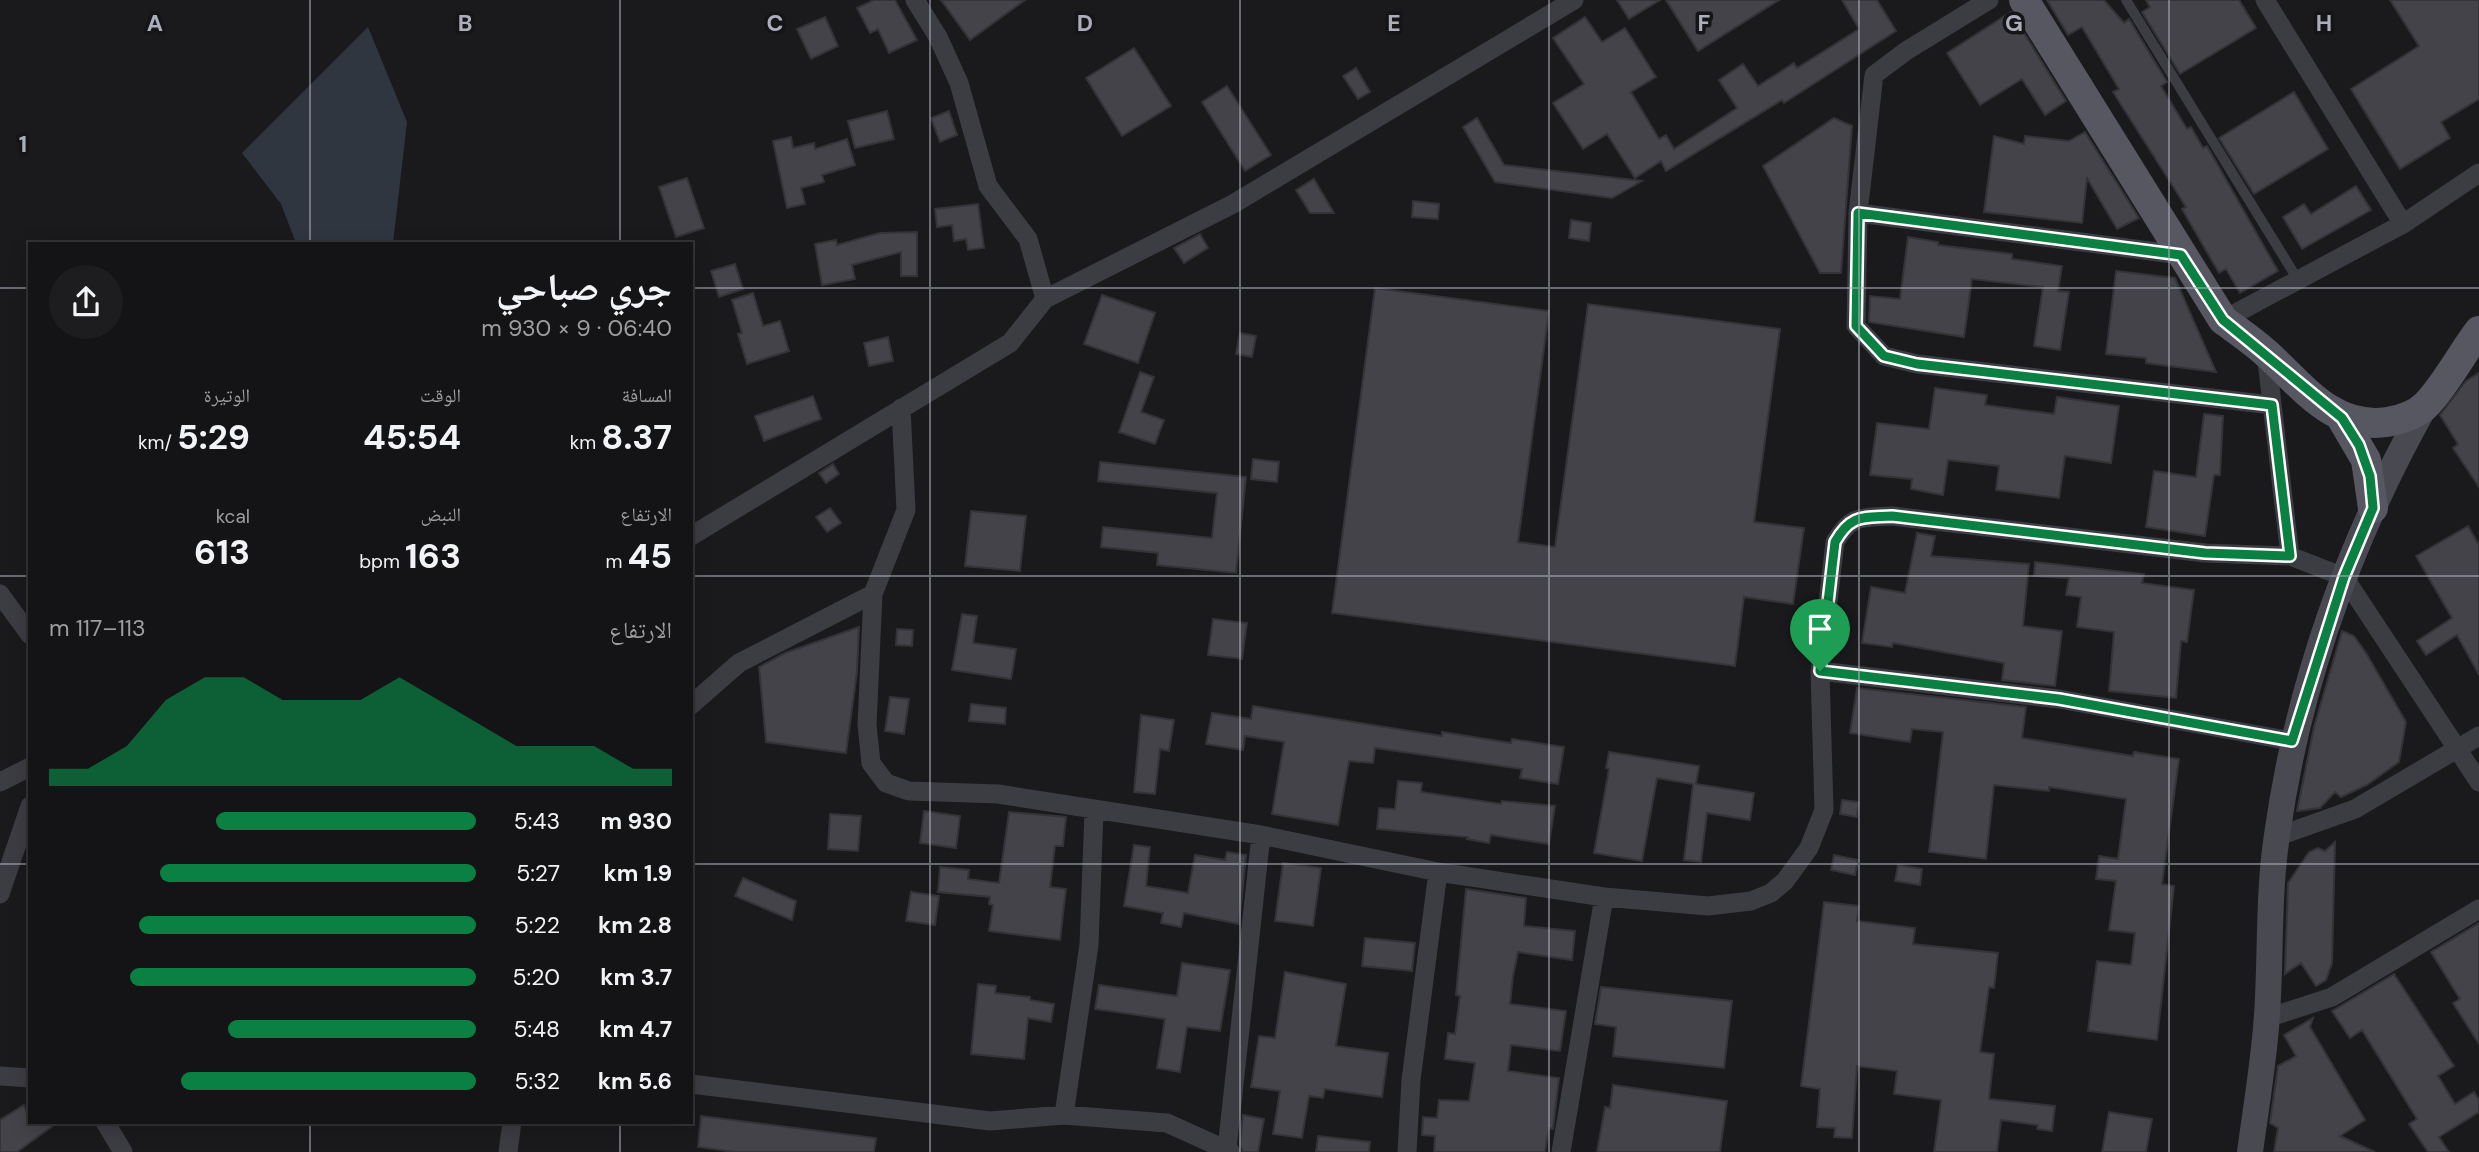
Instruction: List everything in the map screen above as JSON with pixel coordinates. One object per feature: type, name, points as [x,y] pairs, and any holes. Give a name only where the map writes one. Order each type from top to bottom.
[{"type":"main road","points":[[2024,0],[2223,320],[2342,418],[2365,460],[2373,508]]},
{"type":"main road","points":[[2342,418],[2376,424],[2394,421],[2426,405],[2479,331]]},
{"type":"street","points":[[915,0],[938,37],[959,83],[988,186],[1028,239],[1045,299]]},
{"type":"street","points":[[693,535],[1010,343],[1045,299],[1233,204],[1574,0]]},
{"type":"street","points":[[1989,0],[1906,51],[1874,75],[1858,213],[1856,326],[1884,356],[1917,364],[2272,405]]},
{"type":"street","points":[[2265,0],[2403,224]]},
{"type":"street","points":[[2223,320],[2403,224],[2479,173]]},
{"type":"street","points":[[1858,213],[2181,255]]},
{"type":"street","points":[[2266,354],[2290,556]]},
{"type":"street","points":[[2250,1152],[2267,1018],[2276,838],[2292,741],[2344,577],[2373,508],[2426,405]]},
{"type":"street","points":[[901,408],[906,510],[873,594],[867,725],[871,763],[877,774],[886,783],[909,791],[998,794],[1261,835],[1438,872],[1604,897],[1708,906],[1751,901],[1771,893],[1785,881],[1809,848],[1824,810],[1820,671],[1835,542],[1845,526],[1857,518],[1892,516],[2205,553],[2290,556],[2344,577],[2479,782]]},
{"type":"street","points":[[0,593],[28,632]]},
{"type":"street","points":[[693,703],[739,663],[873,594]]},
{"type":"street","points":[[1820,671],[2059,699],[2292,741]]},
{"type":"street","points":[[2276,838],[2355,809],[2479,736]]},
{"type":"street","points":[[0,782],[28,768]]},
{"type":"street","points":[[1064,1115],[1089,945],[1094,811]]},
{"type":"street","points":[[0,894],[28,812]]},
{"type":"street","points":[[693,1084],[990,1121],[1064,1115],[1167,1123],[1229,1151],[1261,835]]},
{"type":"street","points":[[1407,1152],[1412,1080],[1438,872]]},
{"type":"street","points":[[1561,1152],[1604,897]]},
{"type":"street","points":[[2267,1018],[2332,997],[2479,909]]},
{"type":"street","points":[[0,1076],[28,1078]]},
{"type":"street","points":[[106,1124],[123,1152]]},
{"type":"street","points":[[508,1152],[512,1124]]},
{"type":"lane","points":[[2126,0],[2298,280]]},
{"type":"shaded area","points":[[368,27],[407,122],[393,242],[296,242],[281,204],[242,153]]},
{"type":"building","points":[[874,0],[895,0],[917,40],[889,53],[878,29],[870,33],[857,8]]},
{"type":"building","points":[[941,0],[1025,0],[970,40]]},
{"type":"building","points":[[1617,0],[1660,0],[1629,19]]},
{"type":"building","points":[[1666,0],[1779,0],[1698,51]]},
{"type":"building","points":[[1842,0],[1877,0],[1896,31],[1784,103],[1782,100],[1666,171],[1661,161],[1635,178],[1607,134],[1583,149],[1553,103],[1584,84],[1553,38],[1585,17],[1602,42],[1625,28],[1656,77],[1631,92],[1659,139],[1666,135],[1674,149],[1737,108],[1719,80],[1743,64],[1758,86],[1794,63],[1797,68],[1859,29]]},
{"type":"building","points":[[2047,0],[2104,0],[2124,23],[2129,19],[2167,82],[2161,86],[2187,129],[2191,127],[2203,148],[2207,146],[2278,271],[2240,293],[2226,269],[2219,273],[2182,209],[2186,207],[2113,92],[2119,89],[2082,27],[2068,35]]},
{"type":"building","points":[[2146,0],[2239,0],[2256,28],[2180,74],[2142,12],[2150,7]]},
{"type":"building","points":[[2390,0],[2479,0],[2479,99],[2441,122],[2450,138],[2400,169],[2351,89],[2419,46]]},
{"type":"building","points":[[2011,12],[2066,101],[2045,115],[2022,79],[1980,105],[1947,53]]},
{"type":"building","points":[[825,17],[838,46],[811,59],[797,29]]},
{"type":"building","points":[[1134,48],[1171,106],[1122,136],[1086,78]]},
{"type":"building","points":[[1356,68],[1370,92],[1358,99],[1343,76]]},
{"type":"building","points":[[1227,86],[1271,155],[1245,171],[1202,102]]},
{"type":"building","points":[[2294,92],[2328,149],[2254,194],[2219,138]]},
{"type":"building","points":[[887,111],[894,139],[855,148],[848,121]]},
{"type":"building","points":[[949,111],[957,135],[940,142],[931,118]]},
{"type":"building","points":[[1477,118],[1504,165],[1642,181],[1612,198],[1495,182],[1463,127]]},
{"type":"building","points":[[1834,118],[1852,126],[1841,273],[1820,273],[1763,166]]},
{"type":"building","points":[[2085,132],[2139,218],[2117,229],[2087,178],[2082,223],[1984,212],[1994,136],[2024,144],[2025,136],[2069,141]]},
{"type":"building","points":[[791,137],[793,148],[814,143],[815,149],[847,139],[855,165],[822,175],[824,182],[801,188],[805,204],[787,208],[773,141]]},
{"type":"building","points":[[687,178],[704,228],[676,237],[659,187]]},
{"type":"building","points":[[1314,179],[1334,213],[1310,213],[1296,190]]},
{"type":"building","points":[[2356,186],[2371,210],[2302,249],[2283,217],[2304,204],[2311,214]]},
{"type":"building","points":[[1413,201],[1439,204],[1438,219],[1412,217]]},
{"type":"building","points":[[978,204],[984,248],[968,250],[966,239],[954,241],[952,225],[937,227],[935,209]]},
{"type":"building","points":[[1571,220],[1591,223],[1589,241],[1569,238]]},
{"type":"building","points":[[917,232],[917,276],[901,276],[901,252],[852,265],[855,279],[822,285],[815,244],[836,240],[837,245],[880,233]]},
{"type":"building","points":[[1200,234],[1208,248],[1184,263],[1174,248]]},
{"type":"building","points":[[1908,237],[1938,242],[1938,245],[2012,254],[2012,259],[2062,266],[2058,291],[2069,292],[2060,350],[2034,346],[2043,287],[1972,279],[1964,337],[1869,322],[1870,296],[1900,299]]},
{"type":"building","points":[[735,264],[743,289],[719,297],[711,271]]},
{"type":"building","points":[[2116,271],[2175,278],[2216,372],[2146,363],[2146,358],[2106,354]]},
{"type":"building","points":[[1375,288],[1549,311],[1518,542],[1555,547],[1588,304],[1780,329],[1754,522],[1804,528],[1793,604],[1744,597],[1735,666],[1332,613]]},
{"type":"building","points":[[753,293],[763,326],[780,321],[789,351],[747,364],[738,334],[742,333],[732,300]]},
{"type":"building","points":[[1102,295],[1155,313],[1138,363],[1084,344]]},
{"type":"building","points":[[1240,333],[1256,336],[1252,357],[1236,354]]},
{"type":"building","points":[[888,337],[893,361],[869,366],[864,343]]},
{"type":"building","points":[[1140,372],[1154,377],[1141,412],[1164,420],[1155,444],[1119,432]]},
{"type":"building","points":[[2479,373],[2479,487],[2453,448],[2458,444],[2440,415],[2466,381]]},
{"type":"building","points":[[1935,388],[1987,395],[1985,405],[2054,414],[2057,397],[2119,406],[2111,463],[2065,456],[2059,498],[1996,490],[1999,466],[1948,460],[1943,495],[1911,489],[1912,479],[1870,475],[1877,423],[1929,429]]},
{"type":"building","points":[[813,396],[821,419],[764,441],[755,416]]},
{"type":"building","points":[[2204,414],[2223,416],[2220,475],[2214,475],[2205,536],[2146,527],[2154,471],[2196,477]]},
{"type":"building","points":[[1253,459],[1279,462],[1277,482],[1251,479]]},
{"type":"building","points":[[1100,462],[1246,477],[1236,573],[1157,565],[1158,553],[1101,547],[1103,527],[1212,538],[1217,493],[1098,481]]},
{"type":"building","points":[[833,464],[839,474],[826,483],[819,473]]},
{"type":"building","points":[[830,508],[841,523],[827,532],[816,517]]},
{"type":"building","points":[[971,511],[1026,516],[1020,571],[965,566]]},
{"type":"building","points":[[2468,526],[2479,545],[2479,675],[2457,635],[2426,655],[2417,641],[2452,618],[2416,556]]},
{"type":"building","points":[[1917,533],[1935,536],[1931,556],[2029,564],[2023,626],[2062,631],[2055,686],[2002,680],[2004,663],[1893,643],[1892,647],[1862,643],[1871,587],[1905,593]]},
{"type":"building","points":[[2035,562],[2144,574],[2142,583],[2194,590],[2187,642],[2181,641],[2176,698],[2109,691],[2114,632],[2077,627],[2081,597],[2066,595],[2069,578],[2034,576]]},
{"type":"building","points":[[962,614],[977,616],[973,643],[1016,649],[1011,679],[952,670]]},
{"type":"building","points":[[1213,619],[1247,623],[1242,659],[1208,655]]},
{"type":"building","points":[[859,627],[857,672],[846,753],[766,742],[759,667],[785,653]]},
{"type":"building","points":[[897,629],[913,630],[912,646],[896,645]]},
{"type":"building","points":[[2342,631],[2354,636],[2366,653],[2406,722],[2399,762],[2367,785],[2341,797],[2335,792],[2320,808],[2297,811],[2314,727]]},
{"type":"building","points":[[1857,688],[2026,707],[2022,738],[2133,756],[2134,752],[2179,759],[2162,884],[2174,886],[2157,1040],[2088,1031],[2097,961],[2131,965],[2135,933],[2109,930],[2116,881],[2096,879],[2099,856],[2118,859],[2126,799],[2049,787],[2049,791],[1994,785],[1986,859],[1929,852],[1943,732],[1912,729],[1910,742],[1850,733]]},
{"type":"building","points":[[890,697],[909,699],[904,734],[885,731]]},
{"type":"building","points":[[971,704],[1006,708],[1005,724],[969,721]]},
{"type":"building","points":[[1253,706],[1442,736],[1442,732],[1511,743],[1512,739],[1564,747],[1558,784],[1520,778],[1522,769],[1375,748],[1373,763],[1349,761],[1338,825],[1272,814],[1284,742],[1245,736],[1243,750],[1206,744],[1212,713],[1251,719]]},
{"type":"building","points":[[1141,715],[1174,720],[1169,751],[1160,749],[1155,794],[1134,792]]},
{"type":"building","points":[[1609,752],[1699,766],[1696,784],[1754,793],[1750,820],[1707,813],[1701,862],[1684,860],[1693,784],[1657,778],[1642,861],[1594,853],[1609,769],[1606,768]]},
{"type":"building","points":[[1398,781],[1422,783],[1421,792],[1501,804],[1502,801],[1555,806],[1549,844],[1491,835],[1489,843],[1467,839],[1468,837],[1377,829],[1379,808],[1395,809]]},
{"type":"building","points":[[1842,800],[1859,802],[1857,817],[1840,814]]},
{"type":"building","points":[[924,811],[960,816],[956,848],[920,843]]},
{"type":"building","points":[[1009,812],[1066,817],[1063,846],[1055,846],[1050,887],[1066,889],[1060,940],[989,931],[993,905],[989,904],[990,897],[938,892],[940,867],[969,870],[968,879],[999,883]]},
{"type":"building","points":[[830,814],[861,816],[858,851],[828,849]]},
{"type":"building","points":[[2335,842],[2332,963],[2326,980],[2316,986],[2301,963],[2285,974],[2288,883],[2309,852],[2318,848],[2325,851]]},
{"type":"building","points":[[1134,845],[1150,847],[1146,886],[1188,893],[1195,855],[1225,860],[1227,852],[1246,855],[1239,924],[1184,913],[1181,927],[1161,923],[1163,913],[1124,906]]},
{"type":"building","points":[[1834,855],[1858,860],[1855,875],[1831,870]]},
{"type":"building","points":[[1283,863],[1321,868],[1313,926],[1275,921]]},
{"type":"building","points":[[1898,865],[1922,869],[1920,885],[1895,881]]},
{"type":"building","points":[[743,878],[796,901],[792,920],[735,896]]},
{"type":"building","points":[[1466,889],[1526,898],[1524,926],[1575,931],[1572,960],[1518,952],[1513,976],[1510,1004],[1566,1011],[1560,1051],[1511,1045],[1508,1071],[1559,1078],[1553,1129],[1549,1128],[1545,1152],[1434,1152],[1435,1136],[1422,1135],[1423,1117],[1437,1118],[1439,1100],[1469,1101],[1475,1063],[1445,1059],[1448,1033],[1455,1034],[1460,996],[1456,995]]},
{"type":"building","points":[[911,892],[939,896],[935,925],[906,921]]},
{"type":"building","points":[[1824,902],[1859,906],[1857,921],[1915,928],[1913,944],[1998,953],[1994,988],[1989,987],[1980,1052],[1994,1054],[1989,1099],[2055,1106],[2052,1131],[2037,1129],[2038,1125],[2001,1120],[1997,1152],[1934,1152],[1941,1100],[1894,1094],[1897,1071],[1857,1066],[1852,1138],[1834,1137],[1835,1128],[1817,1127],[1820,1089],[1801,1086]]},
{"type":"building","points":[[2479,923],[2479,1044],[2453,1003],[2460,999],[2431,952]]},
{"type":"building","points":[[1365,938],[1415,943],[1412,971],[1362,966]]},
{"type":"building","points":[[1182,963],[1230,970],[1220,1031],[1187,1027],[1180,1072],[1157,1068],[1165,1019],[1095,1009],[1099,985],[1177,996]]},
{"type":"building","points":[[1285,972],[1346,984],[1336,1046],[1388,1053],[1382,1097],[1325,1089],[1323,1098],[1309,1096],[1302,1138],[1273,1134],[1280,1091],[1251,1087],[1259,1036],[1275,1038]]},
{"type":"building","points":[[2394,974],[2454,1066],[2438,1076],[2455,1104],[2474,1092],[2479,1100],[2479,1112],[2439,1137],[2449,1152],[2428,1152],[2409,1124],[2417,1119],[2362,1030],[2350,1038],[2332,1011]]},
{"type":"building","points":[[978,984],[996,986],[995,993],[1030,997],[1030,1000],[1054,1004],[1051,1022],[1028,1018],[1024,1059],[971,1054]]},
{"type":"building","points":[[1601,987],[1732,1001],[1724,1068],[1613,1056],[1616,1027],[1595,1024]]},
{"type":"building","points":[[2313,1018],[2310,1027],[2365,1120],[2340,1136],[2375,1152],[2274,1152],[2278,1128],[2270,1123],[2278,1066],[2296,1056],[2284,1035]]},
{"type":"building","points":[[1613,1085],[1727,1101],[1720,1152],[1597,1152],[1605,1107],[1610,1108]]},
{"type":"building","points":[[24,1105],[28,1124],[55,1124],[17,1152],[0,1152],[0,1120]]},
{"type":"building","points":[[2109,1112],[2152,1119],[2146,1152],[2102,1152]]},
{"type":"building","points":[[1243,1115],[1264,1119],[1258,1152],[1243,1152],[1240,1144]]},
{"type":"building","points":[[701,1116],[876,1138],[874,1152],[735,1152],[698,1147]]},
{"type":"building","points":[[1318,1136],[1370,1142],[1369,1152],[1316,1152]]},
{"type":"route","points":[[1858,213],[2181,255],[2223,320],[2266,354],[2320,403],[2342,418],[2359,445],[2370,476],[2373,508],[2344,577],[2292,741],[2059,699],[1820,671],[1835,542],[1845,526],[1857,518],[1892,516],[2205,553],[2290,556],[2272,405],[1917,364],[1884,356],[1856,326],[1858,213]]}]
